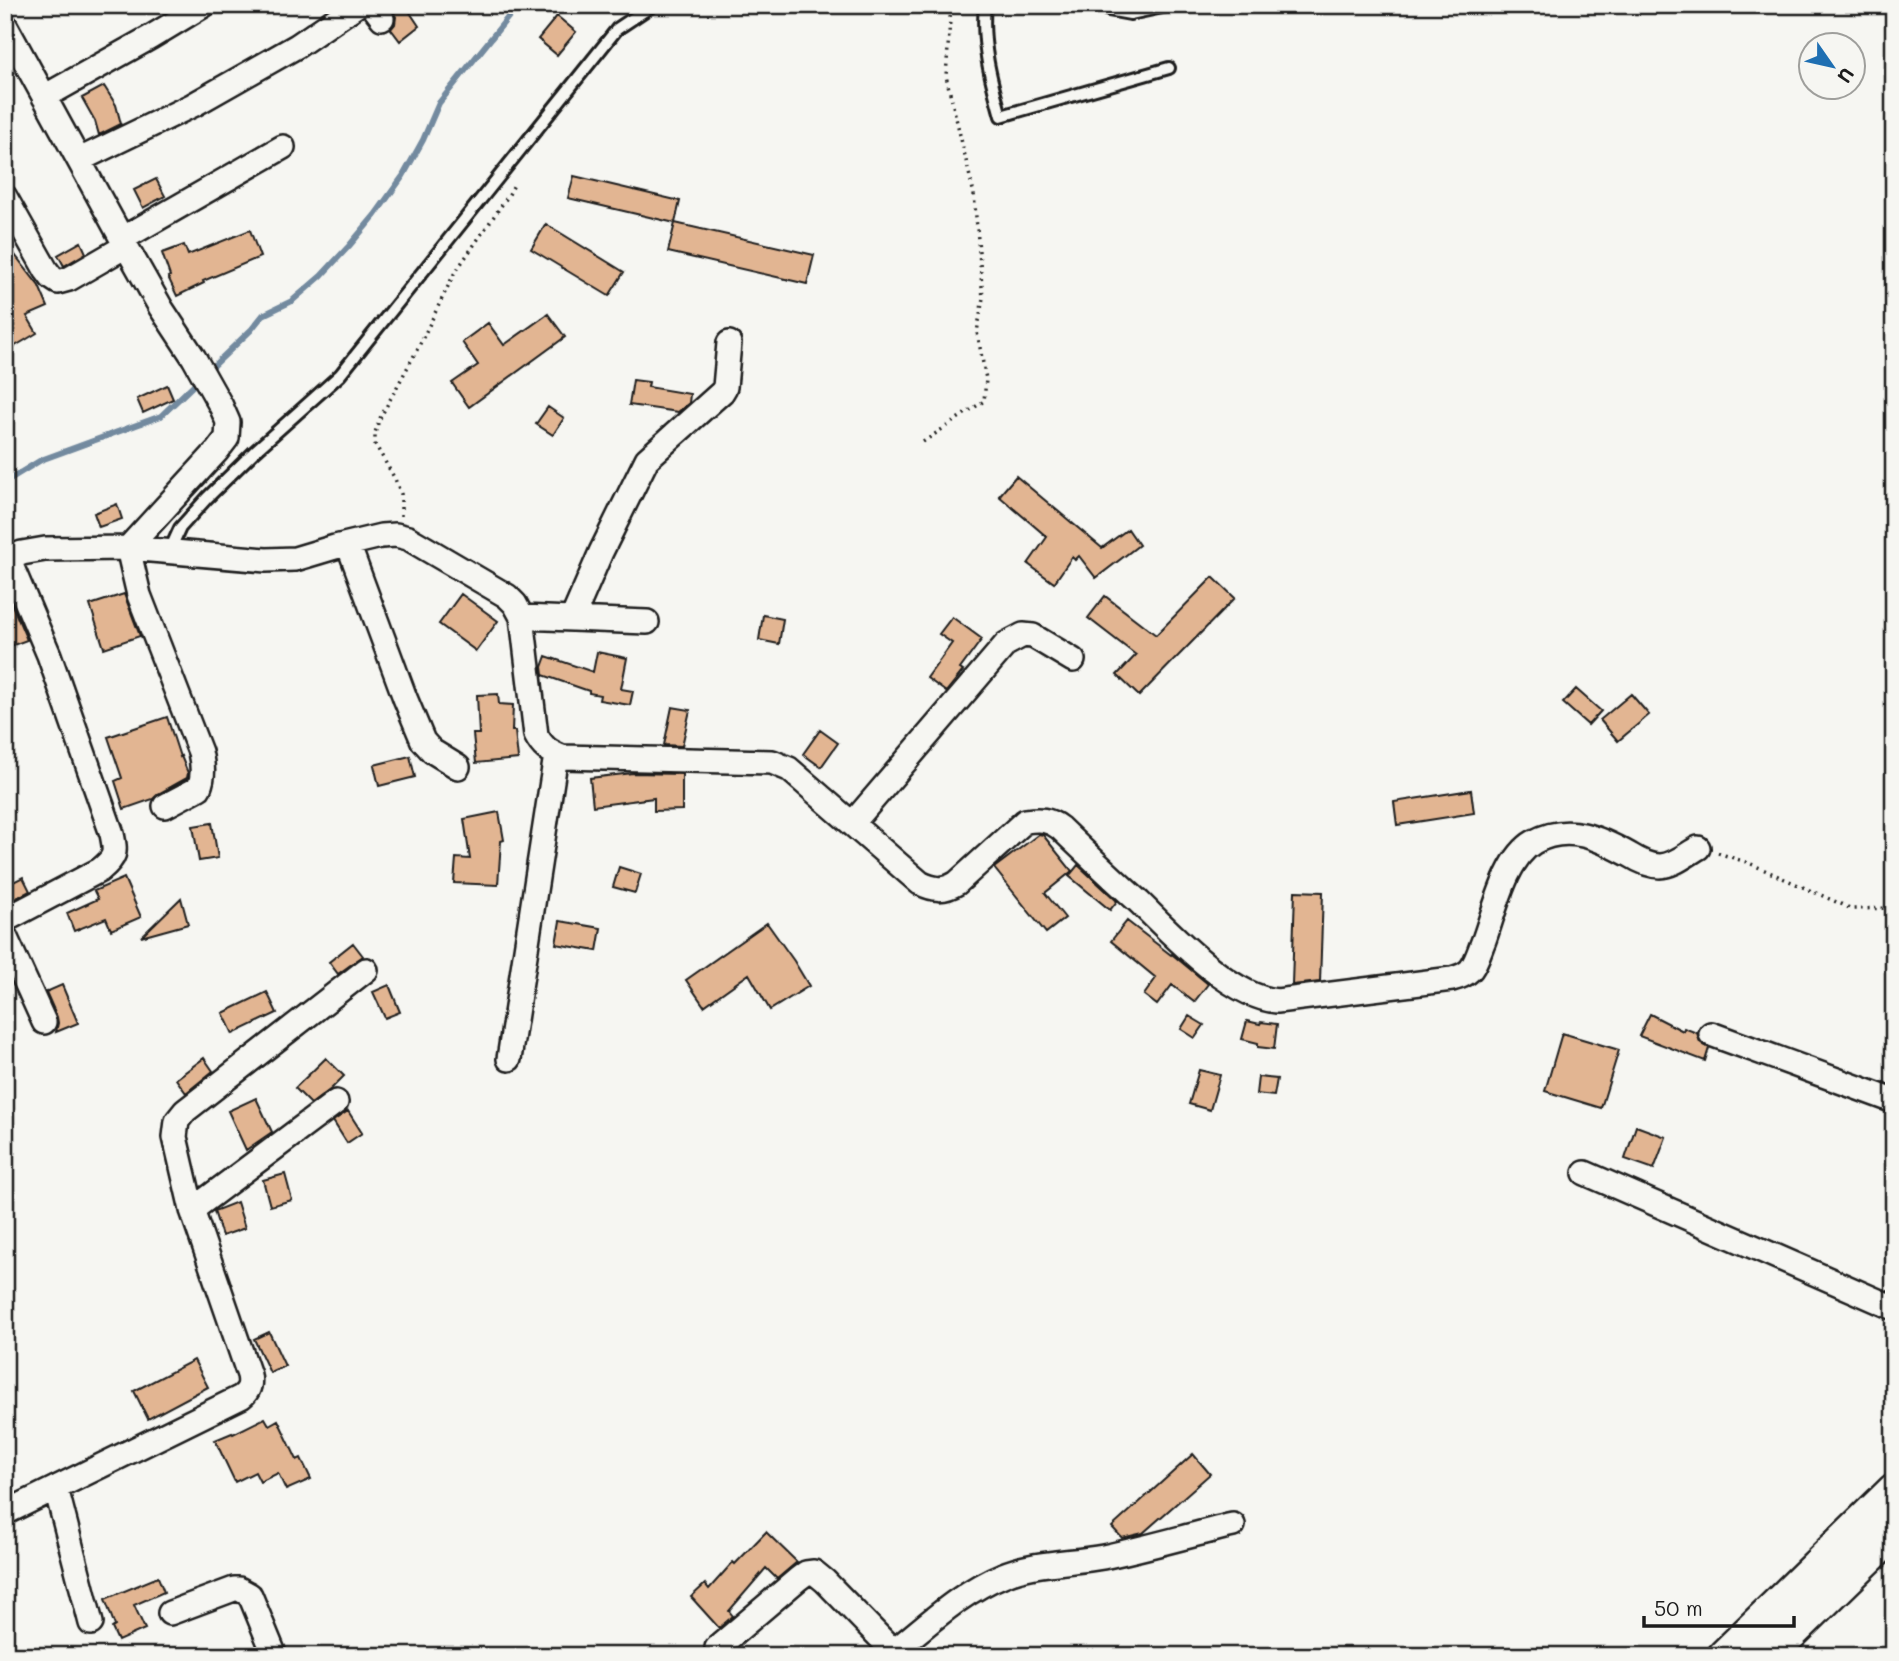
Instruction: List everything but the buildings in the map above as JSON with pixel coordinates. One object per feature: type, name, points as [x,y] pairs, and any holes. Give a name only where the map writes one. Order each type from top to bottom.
[{"type":"main road","points":[[1724,1656],[1894,1490]]},
{"type":"main road","points":[[1753,1628],[1769,1655],[1894,1533]]},
{"type":"street","points":[[44,97],[204,5]]},
{"type":"street","points":[[79,160],[193,105],[297,46],[357,5]]},
{"type":"street","points":[[5,25],[161,308],[194,358],[228,422],[227,438],[217,451],[128,548]]},
{"type":"street","points":[[5,197],[46,270],[58,282],[69,279],[124,242],[283,147]]},
{"type":"street","points":[[572,619],[601,552],[647,459],[725,387],[729,343]]},
{"type":"street","points":[[5,920],[100,870],[111,861],[115,849],[49,654],[7,559],[45,549],[128,548],[266,560],[295,559],[381,536],[396,535],[408,538],[508,596],[515,604],[522,617],[536,734],[541,746],[556,755],[772,762],[789,769],[920,883],[930,888],[940,889],[957,883],[1026,821],[1038,819],[1054,823],[1216,973],[1265,1000],[1277,1001],[1452,979],[1469,972],[1513,863],[1527,847],[1548,835],[1567,832],[1585,834],[1605,841],[1638,860],[1661,867],[1698,848]]},
{"type":"street","points":[[348,544],[423,741],[432,751],[458,767]]},
{"type":"street","points":[[128,548],[139,595],[203,765],[199,788],[165,806]]},
{"type":"street","points":[[522,617],[647,622]]},
{"type":"street","points":[[852,824],[1006,644],[1023,635],[1033,636],[1073,660]]},
{"type":"street","points":[[509,1059],[556,755]]},
{"type":"street","points":[[5,936],[44,1022]]},
{"type":"street","points":[[5,1513],[241,1397],[249,1388],[249,1375],[192,1210],[175,1137],[177,1121],[186,1111],[366,970]]},
{"type":"street","points":[[1711,1034],[1894,1101]]},
{"type":"street","points":[[192,1210],[336,1102]]},
{"type":"street","points":[[1585,1172],[1894,1308]]},
{"type":"street","points":[[56,1488],[91,1623]]},
{"type":"street","points":[[717,1648],[806,1573],[814,1572],[825,1581],[895,1654],[947,1608],[1002,1575],[1051,1564],[1102,1557],[1233,1525]]},
{"type":"street","points":[[170,1613],[234,1589],[246,1591],[275,1656]]},
{"type":"lane","points":[[169,552],[180,528],[207,498],[340,375],[617,29],[653,5]]},
{"type":"lane","points":[[985,5],[983,21],[988,70],[1001,116],[1169,68]]},
{"type":"lane","points":[[1105,5],[1108,10],[1172,5]]},
{"type":"path","points":[[922,442],[984,401],[986,379],[977,332],[983,298],[974,194],[946,76],[951,5]]},
{"type":"path","points":[[396,535],[401,524],[401,494],[375,444],[379,420],[454,274],[521,173]]},
{"type":"path","points":[[1698,848],[1749,863],[1852,909],[1894,908]]},
{"type":"waterway","points":[[5,482],[41,460],[161,416],[251,330],[263,315],[292,301],[321,276],[375,215],[403,176],[439,103],[518,5]]}]
